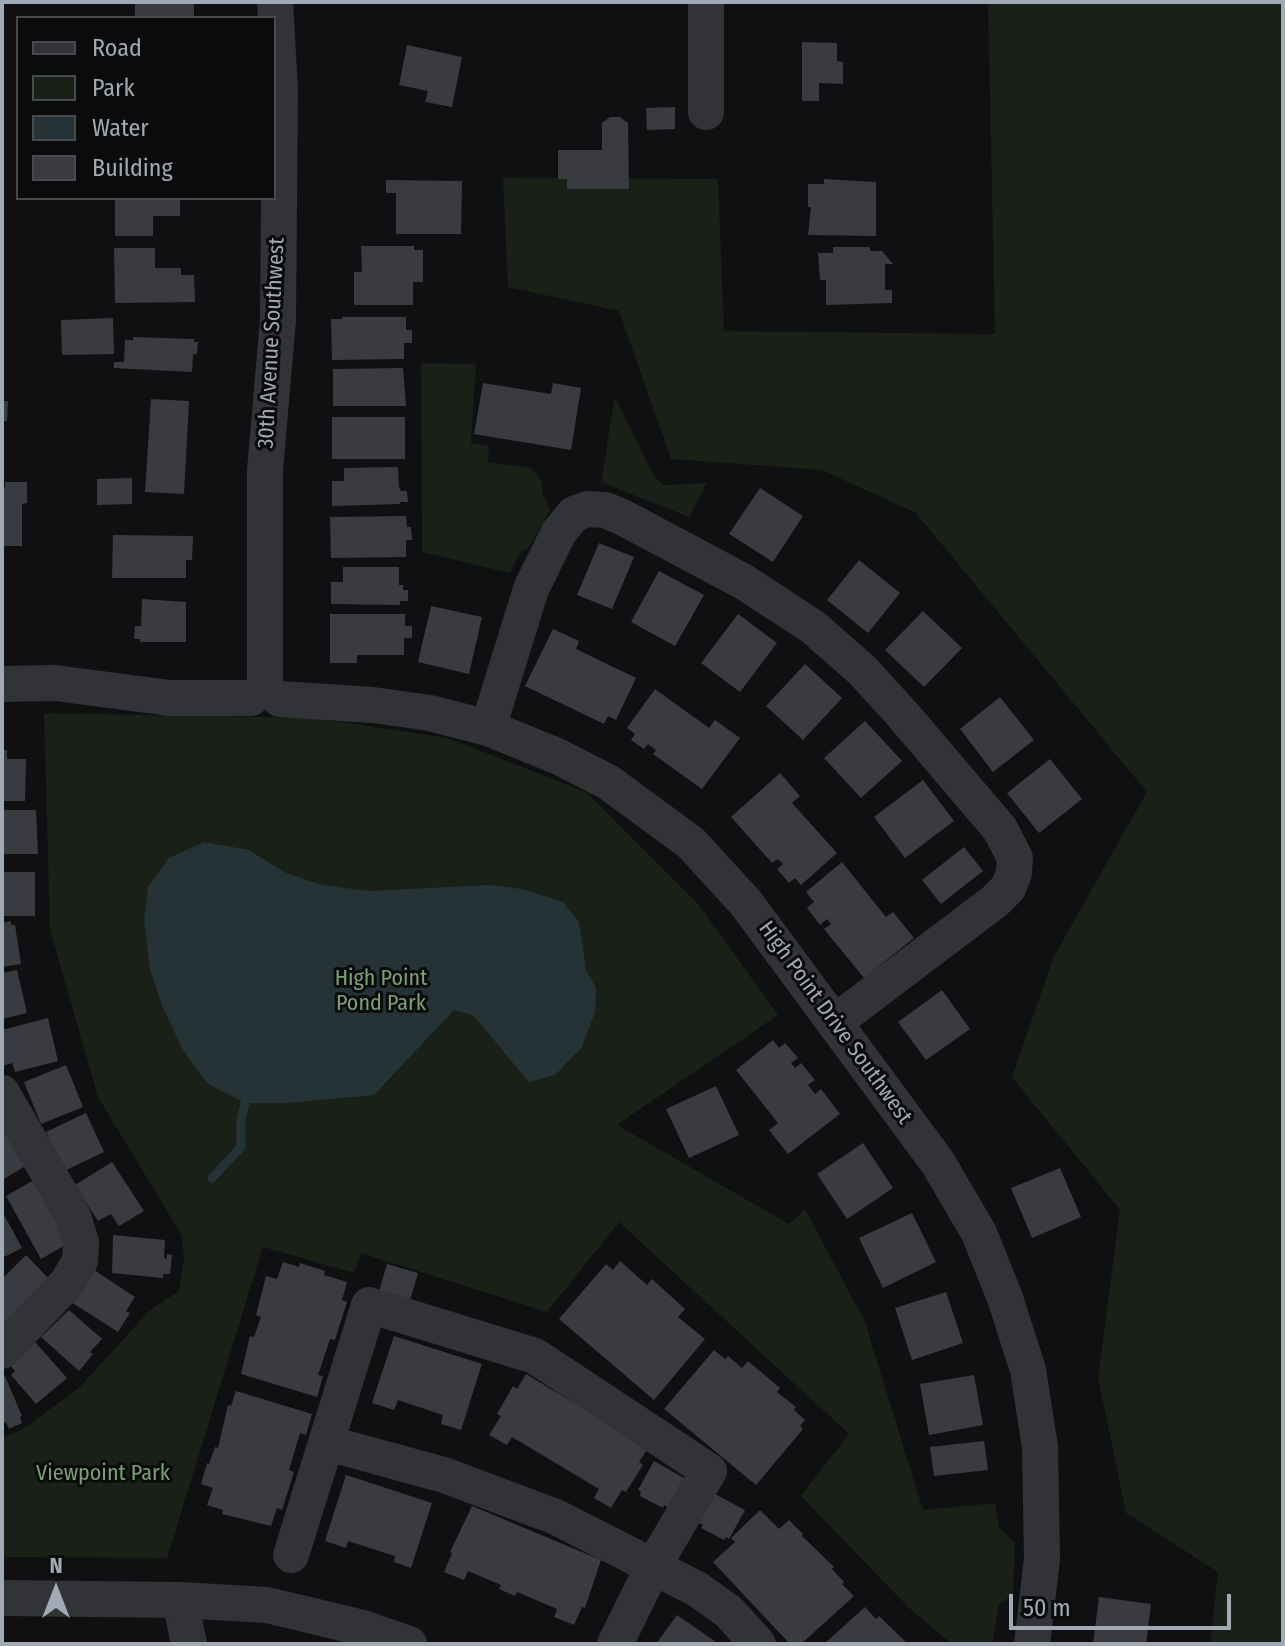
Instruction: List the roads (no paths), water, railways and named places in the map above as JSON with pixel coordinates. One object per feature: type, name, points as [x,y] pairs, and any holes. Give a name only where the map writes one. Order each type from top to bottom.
[{"type":"street","points":[[706,2],[706,112]]},
{"type":"street","name":"30th Avenue Southwest","points":[[265,694],[265,470],[278,320],[280,90],[276,20]]},
{"type":"street","points":[[488,728],[531,589],[559,532],[574,514],[588,509],[605,510],[622,517],[744,582],[813,627],[862,670],[903,715],[1000,829],[1015,858],[1014,873],[1008,888],[995,901],[835,1022]]},
{"type":"street","name":"High Point Drive Southwest","points":[[2,684],[55,683],[170,698],[265,694],[430,713],[488,728],[557,756],[608,782],[691,843],[746,903],[835,1022],[938,1163],[979,1233],[1005,1298],[1028,1370],[1040,1447],[1042,1559],[1032,1644]]},
{"type":"street","points":[[2,1093],[73,1216],[81,1242],[80,1261],[67,1283],[2,1351]]},
{"type":"street","points":[[291,1555],[369,1305],[535,1356],[709,1471],[654,1565],[615,1644]]},
{"type":"street","points":[[327,1443],[444,1475],[556,1517],[697,1589],[729,1612],[758,1644]]},
{"type":"street","points":[[2,1598],[180,1600],[267,1605],[363,1628],[409,1644]]},
{"type":"street","points":[[180,1600],[189,1644]]},
{"type":"water","points":[[204,842],[249,850],[284,872],[322,885],[369,891],[489,885],[522,889],[563,902],[579,922],[586,970],[596,988],[595,1012],[582,1047],[555,1075],[529,1082],[473,1015],[454,1010],[374,1095],[288,1103],[245,1103],[208,1084],[183,1050],[163,1008],[150,969],[144,920],[148,887],[169,858]]},
{"type":"waterway","points":[[212,1178],[241,1147],[241,1120],[245,1103]]},
{"type":"park label","name":"High Point Pond Park","points":[[381,992]]},
{"type":"park label","name":"Viewpoint Park","points":[[103,1474]]}]
